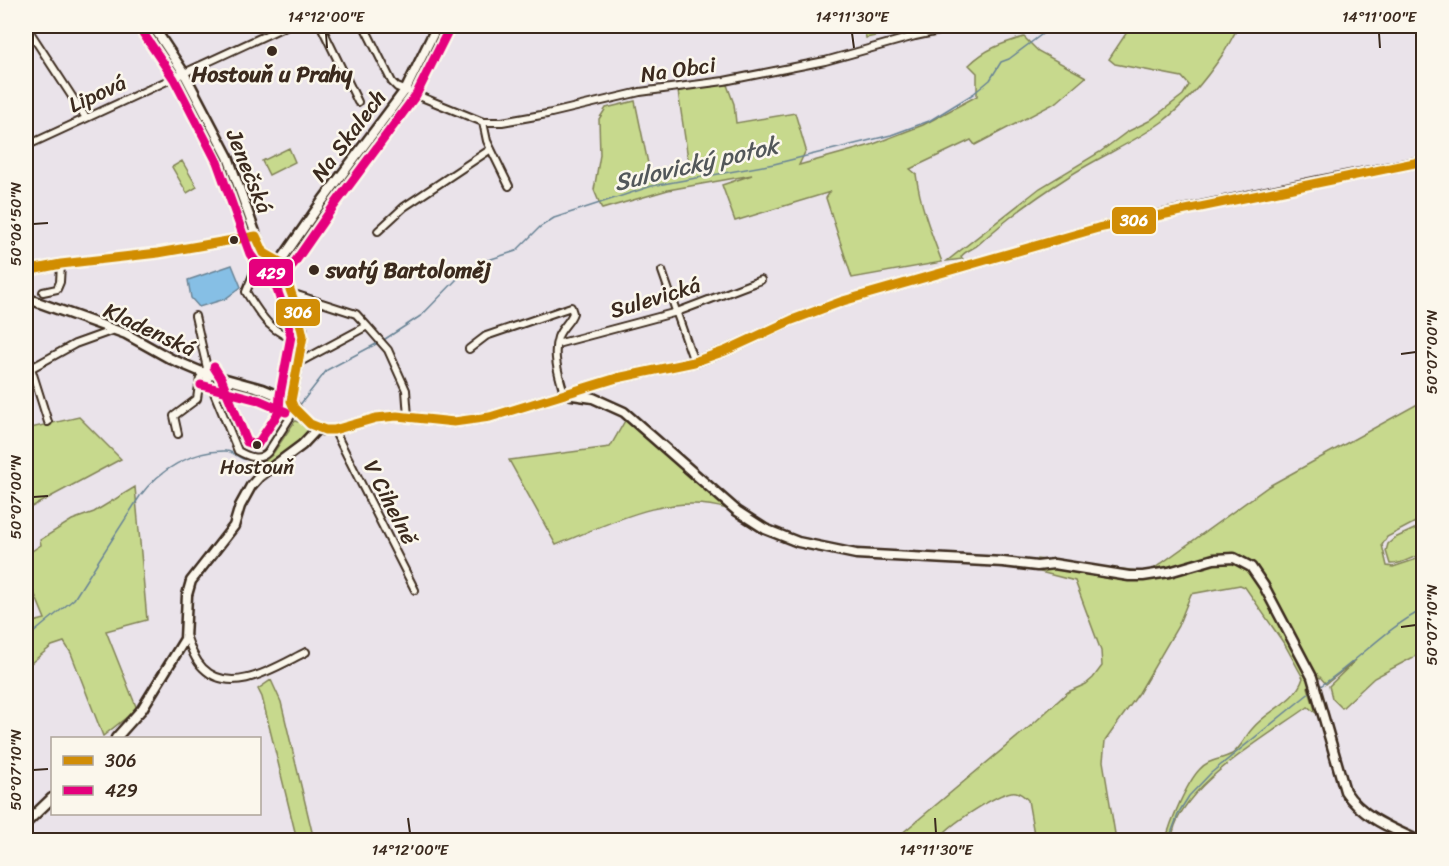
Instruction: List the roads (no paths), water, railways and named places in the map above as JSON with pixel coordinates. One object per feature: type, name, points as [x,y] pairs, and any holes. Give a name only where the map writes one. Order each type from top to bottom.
[{"type":"street","points":[[26,26],[86,118]]},
{"type":"street","name":"Jenečská","points":[[153,26],[184,73],[228,157],[256,236],[264,253],[278,260],[291,293],[302,329],[302,342],[291,401]]},
{"type":"street","name":"Lipová","points":[[26,146],[286,26]]},
{"type":"street","points":[[321,26],[358,102]]},
{"type":"street","points":[[364,26],[392,82],[397,87],[406,89]]},
{"type":"street","name":"Na Skalech","points":[[278,260],[406,89],[437,26]]},
{"type":"street","name":"Na Obci","points":[[406,89],[483,122],[502,122],[640,92],[724,81],[841,57],[915,36],[958,27]]},
{"type":"street","points":[[483,122],[487,141],[509,186]]},
{"type":"street","points":[[378,231],[404,207],[491,149]]},
{"type":"street","points":[[306,652],[258,676],[237,680],[216,677],[203,668],[186,635],[187,595],[191,581],[234,526],[241,503],[253,482],[299,448],[318,428],[334,430],[376,418],[408,417],[454,422],[490,417],[617,378],[694,362],[843,301],[1098,228],[1424,161]]},
{"type":"street","points":[[26,271],[61,264],[158,253],[256,236]]},
{"type":"street","points":[[278,260],[255,270],[246,292],[264,320],[284,337],[302,342]]},
{"type":"street","points":[[43,292],[57,289],[60,282],[61,264]]},
{"type":"street","points":[[662,271],[694,362]]},
{"type":"street","name":"Sulevická","points":[[557,344],[677,312],[761,280]]},
{"type":"street","points":[[291,293],[356,314],[388,350],[406,390],[408,417]]},
{"type":"street","name":"Kladenská","points":[[26,298],[126,334],[171,359],[204,373],[262,389],[291,401],[298,412],[318,428]]},
{"type":"street","points":[[469,350],[486,336],[571,307],[572,317],[563,328],[557,344],[557,366],[564,393]]},
{"type":"street","points":[[178,434],[174,416],[197,399],[200,378],[207,368],[195,316]]},
{"type":"street","points":[[298,363],[367,326]]},
{"type":"street","points":[[48,422],[28,370],[75,344],[114,329]]},
{"type":"street","points":[[204,373],[210,382],[238,451],[246,455],[257,458],[268,452],[291,416],[291,401]]},
{"type":"street","points":[[564,393],[593,398],[624,412],[737,511],[765,529],[798,542],[856,554],[1037,566],[1054,564],[1129,576],[1169,572],[1214,559],[1234,558],[1251,567],[1264,586],[1312,677],[1345,791],[1351,801],[1368,814],[1417,840]]},
{"type":"street","name":"V Cihelně","points":[[334,430],[415,590]]},
{"type":"street","points":[[117,737],[142,709],[186,635]]},
{"type":"street","points":[[26,823],[51,799]]},
{"type":"water","points":[[232,265],[241,287],[225,299],[199,307],[191,298],[188,280]]},
{"type":"waterway","name":"Sulovický potok","points":[[382,341],[422,315],[457,279],[482,262],[516,251],[540,227],[554,218],[652,186],[774,164],[891,135],[929,121],[973,94],[990,80],[1001,62],[1009,59],[1053,26]]},
{"type":"waterway","name":"Sulovický potok","points":[[299,406],[327,370],[378,343]]},
{"type":"waterway","name":"Sulovický potok","points":[[287,427],[296,414]]},
{"type":"waterway","name":"Sulovický potok","points":[[26,639],[74,599],[140,496],[167,470],[189,458],[213,452],[228,451],[248,460],[262,461],[265,457]]},
{"type":"waterway","points":[[1319,687],[1396,626],[1424,609]]},
{"type":"waterway","points":[[1170,840],[1179,812],[1189,796],[1211,773],[1312,691]]},
{"type":"place","name":"Hostouň u Prahy","points":[[272,51]]},
{"type":"place","name":"svatý Bartoloměj","points":[[314,270]]},
{"type":"place","name":"Hostouň","points":[[257,445]]}]
